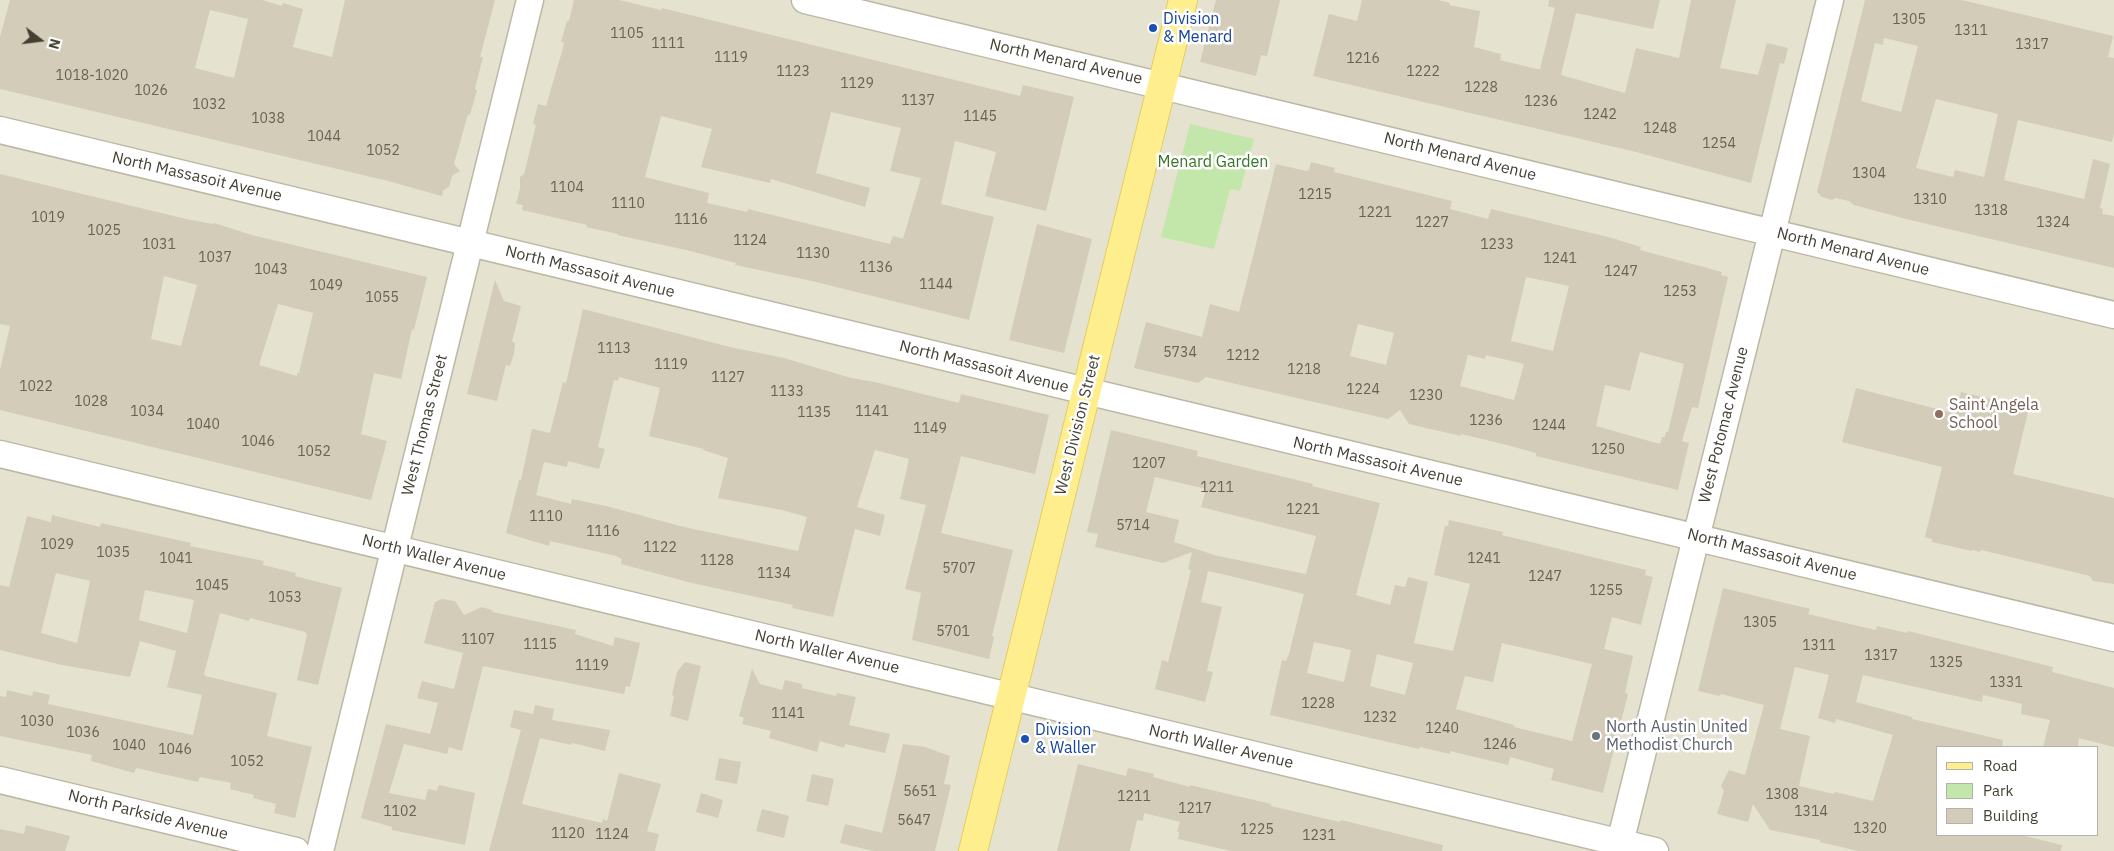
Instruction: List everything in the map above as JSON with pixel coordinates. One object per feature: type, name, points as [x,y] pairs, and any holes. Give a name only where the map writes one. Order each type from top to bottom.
[{"type":"main road","name":"West Division Street","points":[[973,851],[1183,0]]},
{"type":"street","name":"West Thomas Street","points":[[320,851],[530,0]]},
{"type":"street","name":"North Menard Avenue","points":[[805,0],[2114,315]]},
{"type":"street","name":"West Potomac Avenue","points":[[1619,847],[1830,0]]},
{"type":"street","name":"North Massasoit Avenue","points":[[0,130],[2114,638]]},
{"type":"street","name":"North Waller Avenue","points":[[0,454],[1011,697],[1619,847],[1655,851]]},
{"type":"street","name":"North Parkside Avenue","points":[[0,780],[296,851]]},
{"type":"shaded area","points":[[0,0],[2114,0],[2114,851],[0,851]]},
{"type":"green space","name":"Menard Garden","points":[[1190,124],[1254,139],[1240,191],[1230,189],[1214,249],[1161,237]]},
{"type":"building","points":[[10,0],[262,0],[282,6],[283,3],[303,9],[293,47],[332,57],[345,0],[495,0],[480,57],[483,57],[475,89],[477,90],[454,164],[460,171],[452,176],[449,187],[443,190],[442,196],[388,181],[0,89],[0,37]],"holes":[[[210,10],[248,19],[234,78],[195,68]]]},
{"type":"building","points":[[574,0],[619,0],[661,10],[662,8],[1020,96],[1023,85],[1074,97],[1046,211],[985,196],[996,152],[955,141],[941,204],[994,217],[969,320],[812,281],[735,265],[736,263],[686,250],[617,235],[586,227],[587,225],[522,210],[523,205],[516,204],[520,188],[520,177],[524,174],[536,125],[533,124],[538,104],[546,106],[563,48],[564,42],[561,42],[567,21],[569,21]],"holes":[[[831,112],[901,128],[890,171],[921,178],[903,239],[893,236],[890,244],[748,209],[747,212],[707,203],[709,193],[645,177],[661,116],[712,129],[701,167],[770,183],[771,179],[865,207],[870,188],[816,173]]]},
{"type":"building","points":[[1216,0],[1280,0],[1267,56],[1261,55],[1256,76],[1200,62]]},
{"type":"building","points":[[1362,0],[1438,0],[1450,3],[1449,5],[1480,11],[1474,47],[1501,54],[1500,60],[1540,69],[1555,8],[1548,6],[1549,0],[1660,0],[1653,29],[1576,13],[1561,75],[1625,93],[1636,48],[1679,58],[1691,0],[1736,0],[1720,68],[1758,75],[1767,43],[1788,48],[1784,64],[1780,63],[1751,183],[1636,152],[1313,76],[1329,14],[1357,21]]},
{"type":"building","points":[[1865,0],[1962,0],[2113,36],[2108,57],[2114,58],[2114,133],[2112,142],[2018,120],[2004,180],[2084,199],[2093,159],[2110,164],[2100,208],[2103,209],[2102,214],[2114,216],[2114,268],[1906,219],[1854,205],[1849,201],[1836,198],[1832,200],[1822,197],[1817,192]],"holes":[[[1884,38],[1918,46],[1901,112],[1861,101],[1875,43],[1883,45]],[[1936,99],[1998,114],[1984,177],[1955,170],[1953,177],[1916,168]]]},
{"type":"building","points":[[1311,162],[1335,168],[1334,172],[1452,201],[1450,209],[1488,219],[1491,209],[1612,238],[1641,247],[1640,250],[1722,272],[1721,275],[1728,277],[1698,408],[1692,407],[1682,441],[1689,443],[1678,490],[1536,456],[1536,453],[1507,445],[1409,424],[1400,410],[1388,419],[1206,377],[1198,383],[1134,368],[1146,322],[1202,337],[1210,304],[1239,312],[1276,164],[1306,171],[1309,170]],"holes":[[[1526,277],[1569,286],[1553,351],[1511,341]],[[1358,324],[1394,333],[1386,365],[1350,356]],[[1640,352],[1684,364],[1668,432],[1666,432],[1665,437],[1662,437],[1660,444],[1596,426],[1605,385],[1630,391]],[[1468,355],[1485,359],[1486,355],[1524,364],[1514,400],[1460,386]]]},
{"type":"building","points":[[0,174],[186,219],[214,223],[252,235],[427,277],[414,330],[412,329],[401,379],[374,373],[361,434],[387,441],[371,500],[0,410],[0,370],[10,326],[0,324]],"holes":[[[164,276],[197,285],[181,346],[151,339]],[[278,304],[313,313],[297,376],[259,365]]]},
{"type":"building","points":[[1037,224],[1092,239],[1064,353],[1009,340]]},
{"type":"building","points":[[495,280],[504,301],[521,306],[512,342],[515,343],[514,354],[510,366],[506,365],[497,401],[467,394]]},
{"type":"building","points":[[583,309],[730,347],[784,358],[851,378],[875,382],[959,403],[961,394],[1049,415],[1035,474],[961,456],[941,533],[1013,550],[992,636],[994,637],[989,659],[912,640],[921,593],[905,589],[926,505],[900,499],[909,459],[875,450],[857,507],[885,515],[880,536],[855,529],[833,617],[792,608],[793,605],[692,583],[621,564],[622,559],[616,556],[550,541],[549,546],[506,533],[519,480],[521,480],[532,429],[550,433],[563,382],[566,383]],"holes":[[[619,377],[660,388],[649,436],[704,449],[728,458],[718,498],[782,510],[807,517],[798,551],[684,527],[606,506],[572,499],[571,504],[536,495],[544,462],[567,467],[568,461],[599,469],[605,449],[598,447],[614,380],[618,381]]]},
{"type":"building","points":[[1856,388],[1956,414],[1961,392],[2029,408],[2013,474],[2114,498],[2114,584],[2093,581],[2090,576],[1981,550],[1980,552],[1972,551],[1932,542],[1932,539],[1925,537],[1942,467],[1842,442]]},
{"type":"building","points":[[1111,430],[1198,451],[1197,456],[1313,484],[1312,486],[1380,503],[1356,595],[1390,605],[1395,585],[1405,587],[1408,577],[1428,582],[1414,643],[1453,651],[1470,584],[1434,575],[1445,526],[1448,526],[1449,520],[1503,532],[1502,535],[1646,570],[1645,575],[1653,577],[1641,625],[1612,617],[1604,649],[1633,656],[1625,693],[1628,694],[1603,793],[1551,780],[1554,769],[1510,757],[1508,765],[1450,751],[1450,754],[1420,747],[1419,749],[1270,715],[1282,660],[1286,661],[1289,654],[1304,594],[1230,576],[1208,571],[1201,602],[1222,607],[1207,671],[1213,672],[1205,702],[1155,689],[1162,660],[1168,662],[1191,570],[1188,569],[1192,552],[1163,563],[1095,547],[1098,534],[1087,532]],"holes":[[[1155,477],[1206,489],[1201,507],[1316,536],[1306,574],[1218,556],[1174,542],[1179,520],[1146,512]],[[1314,642],[1351,650],[1344,682],[1307,673]],[[1502,643],[1592,664],[1572,741],[1514,727],[1514,725],[1456,709],[1465,676],[1493,682]],[[1377,654],[1413,663],[1405,695],[1370,686]]]},
{"type":"building","points":[[52,515],[100,527],[101,523],[191,543],[190,546],[264,561],[263,565],[296,573],[295,576],[342,588],[318,685],[297,680],[307,634],[305,632],[250,618],[249,621],[220,613],[204,674],[205,676],[277,693],[267,736],[312,747],[295,818],[274,813],[276,804],[253,798],[254,795],[230,789],[231,783],[200,777],[198,782],[136,768],[134,773],[91,761],[92,755],[0,736],[0,696],[6,697],[7,690],[32,696],[33,691],[50,695],[48,704],[193,735],[202,695],[167,687],[176,651],[140,641],[130,677],[62,665],[0,650],[0,585],[9,587],[27,516],[51,522]],"holes":[[[56,573],[90,581],[77,643],[41,633]],[[145,590],[194,600],[187,633],[139,620]]]},
{"type":"building","points":[[1723,588],[1810,609],[1808,614],[1837,621],[1876,630],[1877,626],[1907,633],[1908,631],[2053,667],[2052,672],[2114,688],[2114,747],[2079,738],[2078,746],[2043,746],[2050,720],[2021,714],[2022,704],[1983,695],[1982,702],[1863,675],[1856,702],[1912,717],[1912,719],[2003,740],[2002,746],[1936,746],[1936,836],[2025,836],[2062,845],[2061,851],[1858,851],[1820,842],[1820,840],[1770,830],[1753,804],[1748,822],[1717,814],[1724,791],[1721,786],[1729,770],[1745,775],[1764,705],[1721,694],[1720,696],[1698,691]],"holes":[[[1795,667],[1829,675],[1818,718],[1835,723],[1836,719],[1893,735],[1873,801],[1799,786],[1810,736],[1780,729]]]},
{"type":"building","points":[[442,599],[455,601],[464,615],[482,607],[493,612],[576,630],[575,634],[613,646],[615,637],[640,643],[630,687],[626,686],[624,694],[483,666],[462,751],[449,747],[447,754],[404,744],[389,793],[425,800],[428,789],[437,791],[439,785],[475,793],[465,845],[392,830],[392,827],[361,818],[386,724],[430,734],[438,703],[417,698],[422,681],[454,689],[463,653],[424,643],[435,602]]},
{"type":"building","points":[[685,662],[701,666],[688,721],[670,716],[677,672]]},
{"type":"building","points":[[752,669],[760,684],[782,690],[785,680],[802,684],[802,688],[836,696],[837,693],[856,697],[849,725],[890,734],[885,753],[845,744],[844,748],[820,741],[817,752],[769,738],[771,731],[742,724],[744,718],[739,716]]},
{"type":"building","points":[[535,705],[554,709],[552,720],[610,730],[605,751],[540,738],[522,804],[602,823],[603,819],[607,821],[619,773],[661,784],[647,831],[659,834],[655,851],[489,851],[521,730],[510,727],[514,710],[533,714]]},
{"type":"building","points":[[903,744],[925,747],[950,756],[944,784],[951,785],[935,851],[873,851],[840,843],[845,824],[882,833]]},
{"type":"building","points":[[719,758],[741,762],[737,784],[715,780]]},
{"type":"building","points":[[1078,764],[1126,776],[1128,768],[1154,774],[1153,777],[1190,787],[1190,785],[1271,804],[1271,806],[1340,822],[1341,820],[1443,845],[1442,851],[1231,851],[1178,839],[1179,832],[1177,832],[1180,822],[1144,813],[1143,821],[1137,820],[1130,851],[1057,851]]},
{"type":"building","points":[[812,774],[834,779],[828,806],[806,801]]},
{"type":"building","points":[[701,793],[723,800],[718,818],[696,812]]},
{"type":"building","points":[[762,809],[789,816],[784,838],[756,831]]},
{"type":"building","points":[[26,825],[70,836],[65,851],[0,851],[0,829],[24,834]]},
{"type":"place","name":"Division & Menard","points":[[1153,28]]},
{"type":"place","name":"Saint Angela School","points":[[1939,414]]},
{"type":"place","name":"North Austin United Methodist Church","points":[[1596,736]]},
{"type":"place","name":"Division & Waller","points":[[1025,739]]}]
